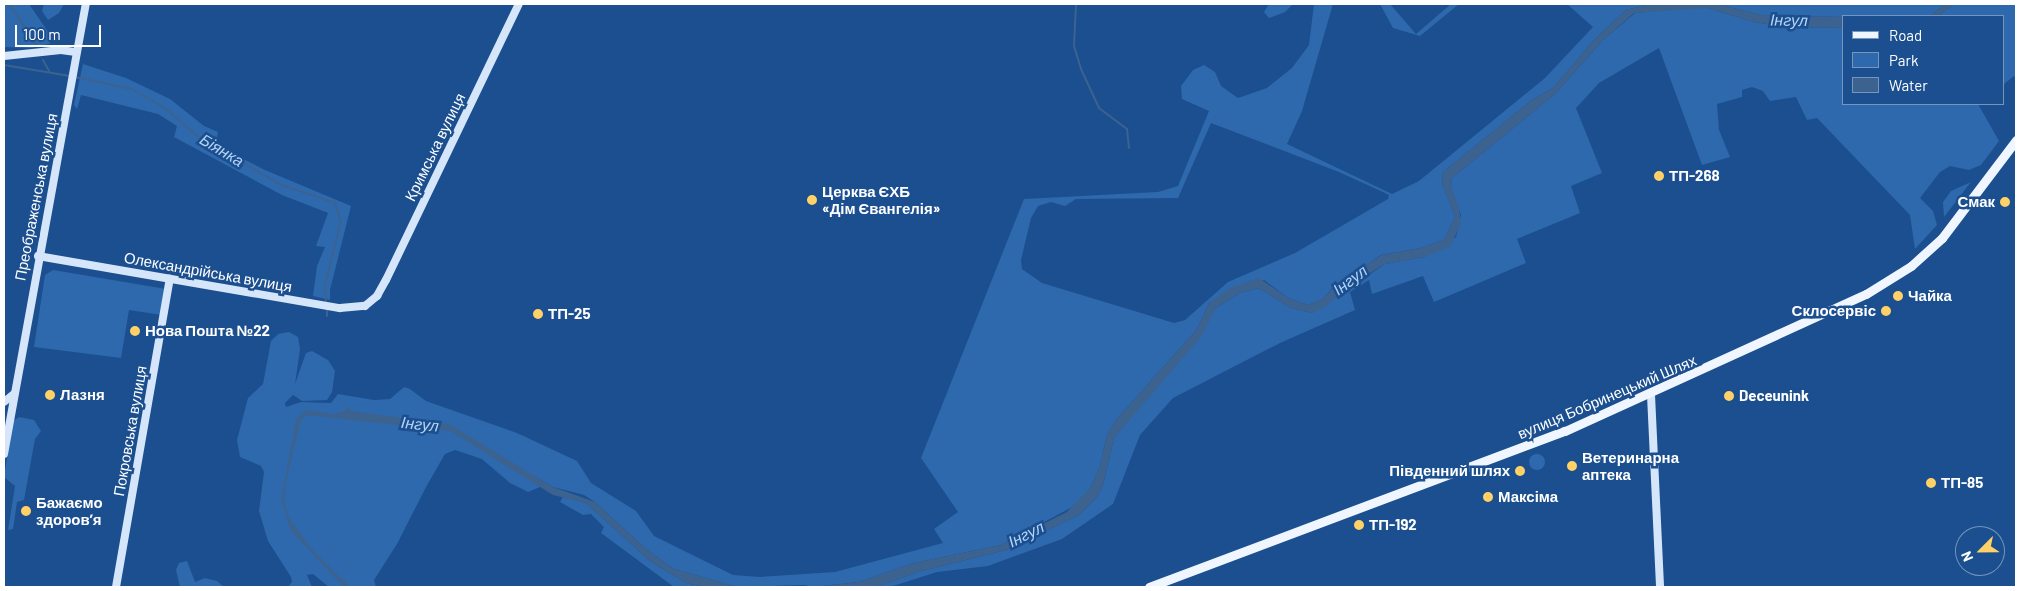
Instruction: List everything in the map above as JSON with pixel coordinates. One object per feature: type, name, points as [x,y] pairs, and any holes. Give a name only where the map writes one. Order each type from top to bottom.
[{"type":"main road","name":"вулиця Бобринецький Шлях","points":[[1149,587],[1523,448],[1651,394],[1824,314],[1904,271],[1942,238],[2016,140]]},
{"type":"street","name":"Преображенська вулиця","points":[[4,454],[38,256],[86,4]]},
{"type":"street","name":"Кримська вулиця","points":[[372,301],[386,280],[519,4]]},
{"type":"street","points":[[4,56],[61,50],[76,52]]},
{"type":"street","name":"Олександрійська вулиця","points":[[38,256],[340,308],[356,308],[372,301]]},
{"type":"street","name":"Покровська вулиця","points":[[116,587],[170,279]]},
{"type":"street","points":[[4,402],[14,394]]},
{"type":"street","points":[[1651,394],[1660,587]]},
{"type":"green space","points":[[4,4],[29,4],[53,39],[49,44],[31,48],[4,47]]},
{"type":"green space","points":[[44,4],[64,4],[59,13],[48,20],[42,11]]},
{"type":"green space","points":[[1269,4],[1293,4],[1285,12],[1269,18],[1264,12]]},
{"type":"green space","points":[[1314,4],[1333,4],[1302,111],[1287,144],[1392,194],[1419,181],[1545,78],[1593,27],[1567,4],[1649,4],[1626,10],[1596,38],[1553,88],[1532,100],[1443,172],[1442,183],[1455,217],[1444,240],[1421,248],[1381,255],[1334,286],[1323,299],[1308,305],[1288,298],[1264,280],[1209,303],[1197,329],[1116,420],[1107,435],[1100,466],[1091,487],[1078,504],[1001,545],[914,563],[859,582],[814,587],[804,585],[737,587],[674,569],[647,550],[595,502],[584,495],[553,487],[538,478],[540,487],[528,492],[510,483],[482,459],[455,450],[445,454],[397,544],[374,580],[376,587],[329,587],[313,574],[307,575],[312,587],[288,587],[292,582],[291,577],[268,541],[259,511],[264,472],[261,466],[240,457],[237,440],[248,398],[263,384],[271,341],[278,334],[289,332],[298,337],[300,349],[295,384],[306,353],[312,351],[328,360],[335,371],[332,392],[327,400],[302,401],[293,395],[285,403],[286,407],[301,402],[331,403],[338,394],[374,400],[390,399],[404,387],[410,389],[426,401],[517,433],[577,461],[591,483],[636,511],[654,536],[733,575],[760,577],[835,572],[943,543],[934,529],[958,512],[921,458],[1024,199],[1158,192],[1178,186],[1209,111],[1182,99],[1181,86],[1193,70],[1204,65],[1215,72],[1221,86],[1238,98],[1267,88],[1292,68],[1309,45]],"holes":[[[1211,123],[1339,172],[1389,195],[1388,199],[1295,253],[1228,282],[1185,320],[1174,323],[1042,283],[1022,269],[1021,260],[1031,218],[1038,206],[1051,202],[1065,206],[1076,199],[1178,198]]]},
{"type":"green space","points":[[1380,4],[1390,4],[1416,34],[1451,4],[1459,4],[1420,36],[1393,28]]},
{"type":"green space","points":[[1717,4],[1945,4],[1931,15],[1842,15],[1842,17],[1761,15]]},
{"type":"green space","points":[[1954,4],[2016,4],[2016,80],[2014,76],[2005,83],[2005,15],[1939,15]]},
{"type":"green space","points":[[1708,8],[1754,22],[1786,27],[1842,28],[1842,105],[1979,105],[1999,141],[1981,165],[1969,170],[1950,166],[1940,172],[1920,198],[1933,211],[1937,225],[1915,249],[1910,215],[1817,118],[1807,120],[1796,97],[1770,101],[1763,91],[1752,87],[1742,90],[1742,97],[1717,104],[1719,130],[1730,157],[1702,165],[1659,48],[1599,83],[1576,108],[1602,173],[1571,186],[1580,213],[1517,239],[1526,263],[1434,302],[1423,276],[1372,294],[1369,280],[1350,292],[1355,310],[1280,343],[1173,398],[1140,435],[1113,504],[1062,539],[988,566],[937,572],[890,587],[876,587],[918,572],[1006,550],[1079,515],[1098,496],[1103,485],[1114,438],[1216,308],[1240,293],[1259,288],[1291,308],[1312,313],[1385,264],[1424,257],[1456,237],[1461,215],[1451,188],[1452,178],[1555,94],[1603,40],[1635,13]]},
{"type":"green space","points":[[83,64],[126,78],[170,99],[204,126],[218,132],[216,145],[265,170],[351,206],[330,290],[330,300],[313,296],[317,266],[325,247],[316,246],[328,213],[282,195],[174,137],[177,126],[158,114],[81,95],[77,109],[74,105]]},
{"type":"green space","points":[[1971,182],[1944,217],[1943,202],[1951,191]]},
{"type":"green space","points":[[53,270],[166,289],[162,315],[129,310],[121,358],[34,347],[45,275]]},
{"type":"green space","points":[[19,417],[34,420],[41,431],[35,439],[24,500],[17,502],[13,529],[8,530],[15,486],[4,477],[13,421]]},
{"type":"green space","points":[[1534,454],[1540,454],[1545,459],[1543,468],[1534,470],[1529,465],[1529,459]]},
{"type":"green space","points":[[563,497],[586,503],[650,561],[686,583],[703,587],[674,587],[601,533],[604,527],[591,514],[583,515],[560,502]]},
{"type":"green space","points":[[187,561],[195,582],[205,578],[217,581],[224,587],[180,587],[176,570],[179,563]]},
{"type":"water","name":"Інгул","points":[[1649,4],[1717,4],[1761,15],[1842,17],[1842,28],[1787,27],[1754,22],[1708,8],[1634,13],[1603,40],[1555,94],[1452,178],[1451,188],[1459,207],[1461,223],[1450,247],[1424,257],[1385,264],[1348,286],[1325,307],[1312,313],[1291,308],[1259,288],[1240,293],[1216,308],[1201,337],[1114,438],[1103,485],[1098,496],[1079,515],[1006,550],[918,572],[876,587],[814,587],[859,582],[914,563],[1001,545],[1067,512],[1091,487],[1100,466],[1107,435],[1116,420],[1197,329],[1209,303],[1230,288],[1259,278],[1288,298],[1308,305],[1323,299],[1340,280],[1382,255],[1421,248],[1444,240],[1455,217],[1442,183],[1443,172],[1532,100],[1553,88],[1596,38],[1626,10]]},
{"type":"water","points":[[1945,4],[1954,4],[1939,15],[1931,15]]},
{"type":"water","name":"Інгул","points":[[345,406],[351,411],[449,424],[553,487],[595,502],[647,550],[674,569],[737,587],[703,587],[686,583],[650,561],[586,503],[553,495],[450,431],[306,415],[301,420],[287,477],[284,500],[288,516],[309,546],[350,587],[344,587],[291,531],[281,500],[296,419],[306,410],[334,414],[345,411]]},
{"type":"waterway","points":[[9,4],[36,45]]},
{"type":"waterway","points":[[1076,4],[1074,46],[1081,69],[1099,108],[1127,129],[1129,148]]},
{"type":"waterway","points":[[43,60],[49,71]]},
{"type":"waterway","name":"Біянка","points":[[4,65],[70,76]]},
{"type":"waterway","name":"Біянка","points":[[75,77],[132,89],[166,109],[202,140],[282,185],[335,203],[341,221],[325,285],[326,303]]},
{"type":"waterway","name":"Біянка","points":[[327,308],[327,316]]},
{"type":"place","name":"ТП-268","points":[[1659,176]]},
{"type":"place","name":"Церква ЄХБ «Дім Євангелія»","points":[[812,200]]},
{"type":"place","name":"Смак","points":[[2005,202]]},
{"type":"place","name":"Чайка","points":[[1898,296]]},
{"type":"place","name":"Склосервіс","points":[[1886,311]]},
{"type":"place","name":"ТП-25","points":[[538,314]]},
{"type":"place","name":"Нова Пошта №22","points":[[135,331]]},
{"type":"place","name":"Лазня","points":[[50,395]]},
{"type":"place","name":"Deceunink","points":[[1729,396]]},
{"type":"place","name":"Ветеринарна аптека","points":[[1572,466]]},
{"type":"place","name":"Південний шлях","points":[[1520,471]]},
{"type":"place","name":"ТП-85","points":[[1931,483]]},
{"type":"place","name":"Максіма","points":[[1488,497]]},
{"type":"place","name":"Бажаємо здоровʼя","points":[[26,511]]},
{"type":"place","name":"ТП-192","points":[[1359,525]]}]
